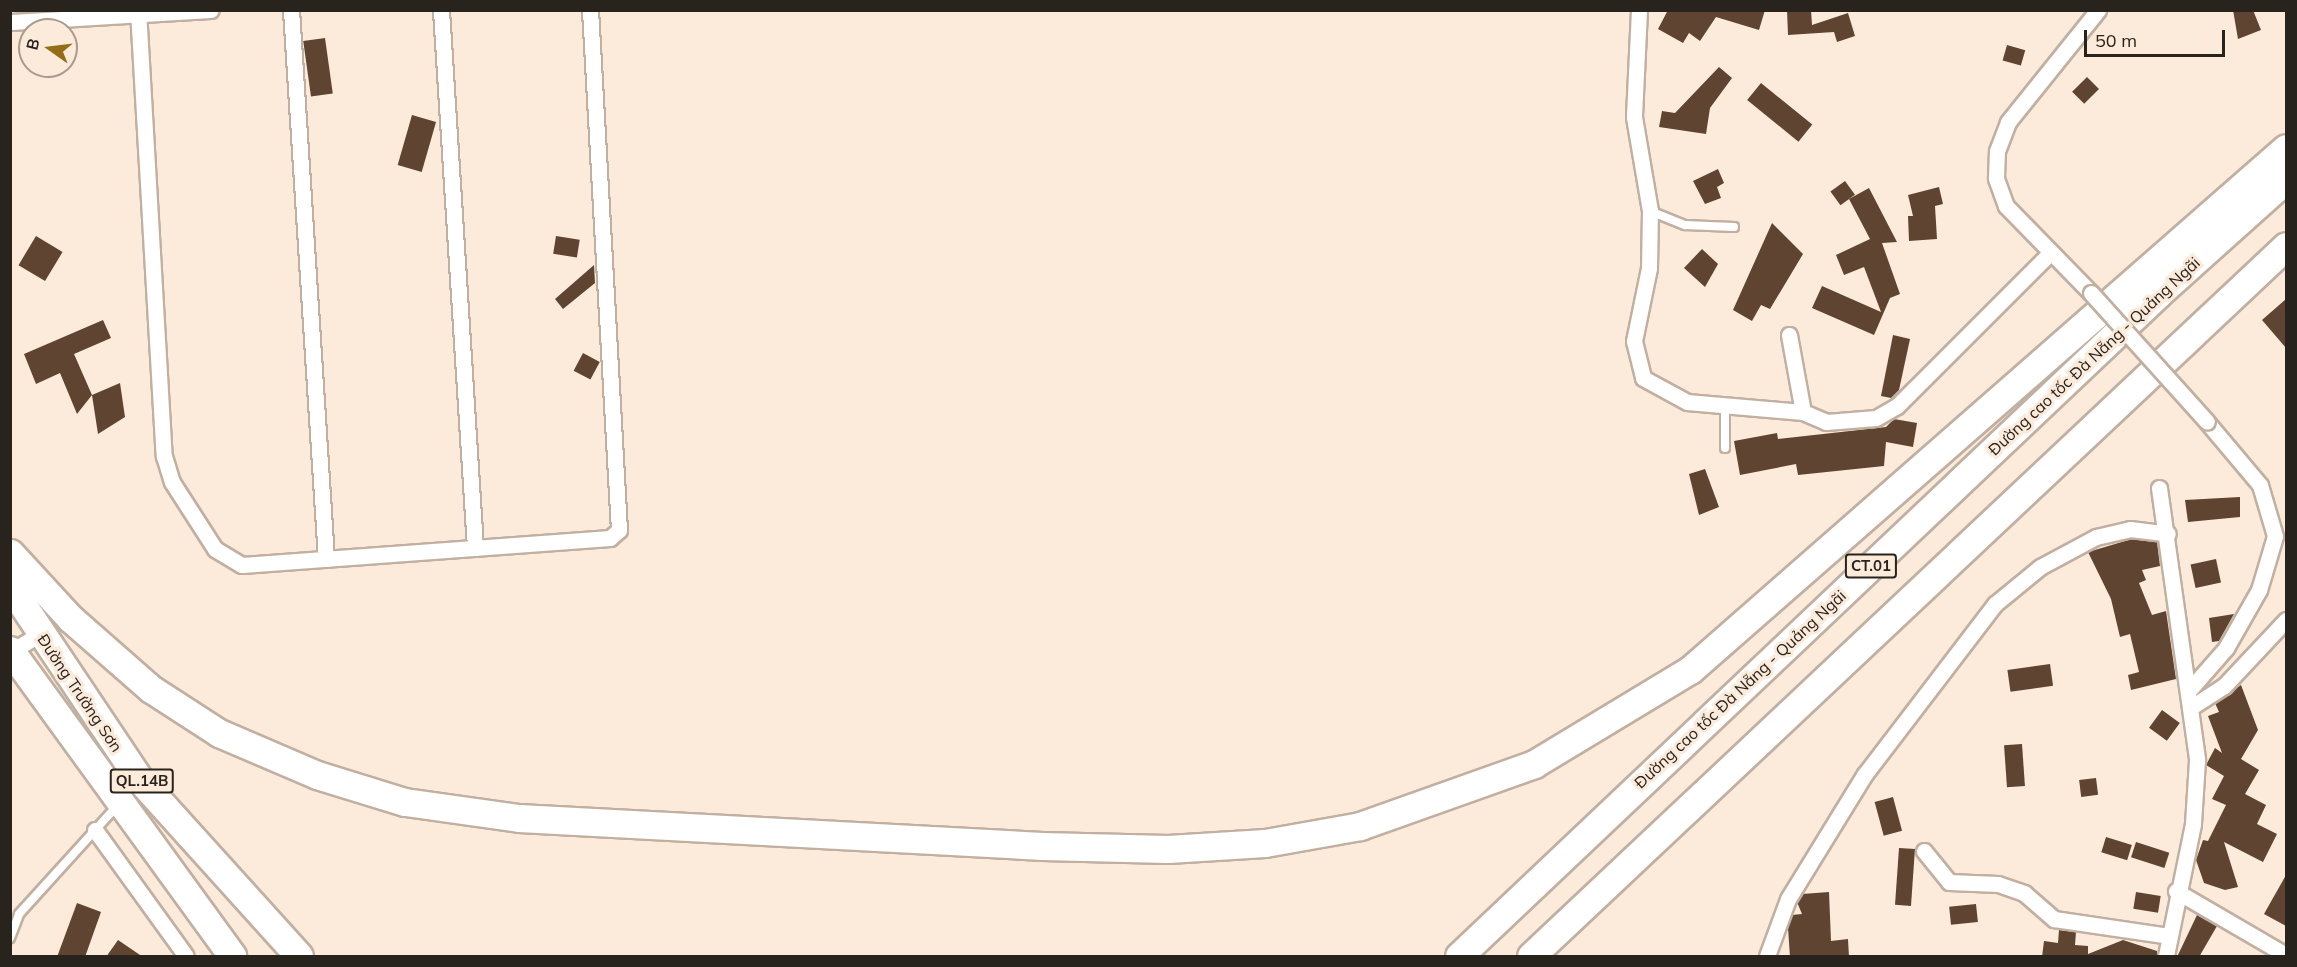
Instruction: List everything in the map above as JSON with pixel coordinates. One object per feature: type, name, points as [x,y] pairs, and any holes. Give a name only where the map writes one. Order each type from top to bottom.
[{"type":"highway","points":[[10,553],[71,619],[152,689],[219,733],[316,775],[405,802],[519,818],[1065,846],[1265,843],[1360,826],[1534,764],[1690,670],[2286,148]]},
{"type":"highway","name":"Đường cao tốc Đà Nẵng - Quảng Ngãi","points":[[1459,957],[2158,294],[2286,179]]},
{"type":"highway","name":"CT.01","points":[[1531,957],[2286,246]]},
{"type":"highway","name":"Đường Trường Sơn","points":[[10,586],[140,780],[299,957]]},
{"type":"highway","name":"Đường Trường Sơn","points":[[11,651],[232,957]]},
{"type":"highway","points":[[120,803],[226,957]]},
{"type":"street","points":[[10,22],[211,10]]},
{"type":"street","points":[[291,10],[326,559]]},
{"type":"street","points":[[441,10],[475,548]]},
{"type":"street","points":[[138,13],[164,456],[172,482],[227,561],[242,565],[610,538],[622,518],[590,10]]},
{"type":"street","points":[[1638,10],[1634,117],[1650,211],[1650,268],[1634,341],[1643,378],[1687,402],[1725,408],[1803,412],[1826,422],[1888,414],[2050,254]]},
{"type":"street","points":[[2098,10],[2024,99],[1997,151],[1996,178],[2006,206],[2050,254],[2091,293],[2260,485],[2275,536],[2259,590],[2226,648],[2191,688]]},
{"type":"street","points":[[1789,335],[1803,412]]},
{"type":"street","points":[[2159,488],[2168,534],[2193,706],[2193,824],[2176,891],[2166,957]]},
{"type":"street","points":[[1767,957],[1788,899],[1865,774],[1995,604],[2040,567],[2096,537],[2130,529],[2168,534]]},
{"type":"street","points":[[2193,706],[2224,686],[2286,620]]},
{"type":"street","points":[[11,651],[40,634]]},
{"type":"street","points":[[95,830],[186,957]]},
{"type":"street","points":[[1924,851],[1949,882],[1998,884],[2024,893],[2054,919],[2169,936]]},
{"type":"street","points":[[2176,891],[2286,955]]},
{"type":"lane","points":[[1650,211],[1685,225],[1734,227]]},
{"type":"lane","points":[[1725,408],[1725,448]]},
{"type":"lane","points":[[10,938],[19,914],[120,803]]},
{"type":"building","points":[[1668,10],[1765,10],[1759,30],[1716,17],[1700,41],[1689,33],[1683,43],[1658,29]]},
{"type":"building","points":[[1787,10],[1811,10],[1812,25],[1848,13],[1855,36],[1837,42],[1834,32],[1788,35]]},
{"type":"building","points":[[2233,10],[2253,10],[2261,30],[2238,39]]},
{"type":"building","points":[[325,38],[333,93],[311,97],[303,41]]},
{"type":"building","points":[[2007,45],[2025,50],[2021,66],[2003,60]]},
{"type":"building","points":[[1719,67],[1732,78],[1710,108],[1706,134],[1659,127],[1662,111],[1675,113]]},
{"type":"building","points":[[2087,77],[2099,89],[2084,104],[2072,92]]},
{"type":"building","points":[[1761,83],[1812,125],[1798,142],[1747,100]]},
{"type":"building","points":[[412,115],[436,122],[422,172],[398,165]]},
{"type":"building","points":[[1718,169],[1724,183],[1717,187],[1721,198],[1705,204],[1693,181]]},
{"type":"building","points":[[1845,181],[1855,195],[1840,205],[1830,192]]},
{"type":"building","points":[[1939,187],[1943,204],[1935,206],[1937,239],[1909,241],[1908,216],[1913,216],[1908,195]]},
{"type":"building","points":[[1869,188],[1897,242],[1882,243],[1900,294],[1890,298],[1874,335],[1812,308],[1822,286],[1881,312],[1864,267],[1844,275],[1836,255],[1870,239],[1849,199]]},
{"type":"building","points":[[1772,223],[1803,254],[1770,309],[1761,305],[1752,321],[1733,310]]},
{"type":"building","points":[[36,236],[63,252],[45,281],[18,265]]},
{"type":"building","points":[[556,236],[580,240],[577,258],[553,254]]},
{"type":"building","points":[[1702,249],[1718,264],[1705,287],[1684,268]]},
{"type":"building","points":[[594,265],[595,283],[563,309],[555,299]]},
{"type":"building","points":[[2286,299],[2286,348],[2262,320]]},
{"type":"building","points":[[103,320],[111,338],[74,354],[92,395],[77,414],[60,373],[36,384],[24,354]]},
{"type":"building","points":[[1893,335],[1910,339],[1899,390],[1891,398],[1881,396]]},
{"type":"building","points":[[583,353],[600,362],[590,380],[574,371]]},
{"type":"building","points":[[120,383],[125,417],[98,434],[92,395]]},
{"type":"building","points":[[1894,419],[1917,423],[1913,447],[1886,442],[1884,466],[1798,475],[1796,464],[1740,475],[1734,441],[1777,433],[1778,439],[1886,427]]},
{"type":"building","points":[[1705,469],[1719,507],[1699,515],[1689,474]]},
{"type":"building","points":[[2240,497],[2240,517],[2188,522],[2185,500]]},
{"type":"building","points":[[2132,539],[2157,542],[2160,566],[2142,570],[2146,580],[2139,583],[2152,615],[2166,611],[2176,679],[2131,690],[2128,675],[2139,672],[2130,634],[2120,637],[2111,599],[2088,552]]},
{"type":"building","points":[[2216,559],[2221,582],[2196,588],[2191,564]]},
{"type":"building","points":[[2234,614],[2219,641],[2212,642],[2209,618]]},
{"type":"building","points":[[2050,664],[2053,686],[2010,692],[2007,670]]},
{"type":"building","points":[[2241,685],[2258,730],[2241,759],[2259,770],[2245,794],[2266,805],[2257,824],[2277,834],[2263,862],[2224,842],[2238,887],[2225,890],[2204,883],[2196,860],[2203,840],[2208,841],[2226,805],[2212,799],[2224,776],[2206,765],[2215,748],[2222,753],[2208,716],[2219,712],[2215,703]]},
{"type":"building","points":[[2162,710],[2180,723],[2167,741],[2149,728]]},
{"type":"building","points":[[2022,744],[2025,786],[2007,787],[2004,745]]},
{"type":"building","points":[[2096,778],[2098,795],[2081,797],[2079,780]]},
{"type":"building","points":[[1893,797],[1902,831],[1884,836],[1875,802]]},
{"type":"building","points":[[2106,837],[2132,845],[2127,860],[2101,852]]},
{"type":"building","points":[[2136,842],[2169,853],[2164,868],[2131,857]]},
{"type":"building","points":[[1899,848],[1915,849],[1911,906],[1895,905]]},
{"type":"building","points":[[2286,875],[2286,926],[2264,914]]},
{"type":"building","points":[[1829,892],[1831,941],[1848,939],[1849,957],[1790,957],[1788,928],[1792,915],[1802,914],[1797,902],[1802,894]]},
{"type":"building","points":[[2136,892],[2161,896],[2158,913],[2133,909]]},
{"type":"building","points":[[77,903],[101,912],[85,957],[57,957]]},
{"type":"building","points":[[1976,904],[1978,922],[1951,925],[1949,907]]},
{"type":"building","points":[[2197,915],[2217,926],[2199,957],[2177,957]]},
{"type":"building","points":[[2059,930],[2076,932],[2075,945],[2088,946],[2088,954],[2123,940],[2157,951],[2157,957],[2042,957],[2044,941],[2058,943]]},
{"type":"building","points":[[118,940],[143,957],[106,957]]}]
